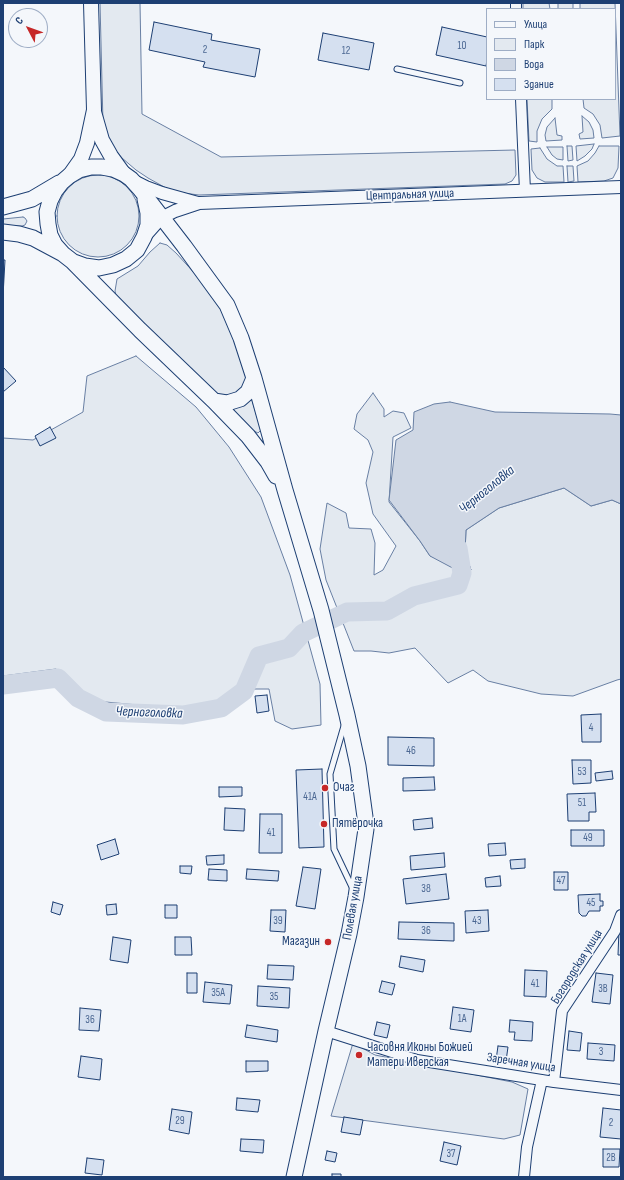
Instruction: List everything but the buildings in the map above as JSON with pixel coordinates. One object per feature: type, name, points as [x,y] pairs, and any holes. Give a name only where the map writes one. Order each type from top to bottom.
[{"type":"main road","points":[[91,3],[94,110],[102,140],[111,156],[184,246],[227,305],[241,338],[254,378],[285,490]]},
{"type":"main road","points":[[94,110],[87,143],[81,159],[55,191],[50,201],[47,212],[48,224],[50,235],[55,245],[248,436],[268,462],[285,490]]},
{"type":"main road","points":[[3,206],[32,200],[79,170],[96,167],[113,169],[132,181],[145,200],[148,213],[148,225],[137,250],[126,259],[113,265],[99,268],[85,266],[33,238],[3,232]]},
{"type":"main road","points":[[214,401],[227,403],[240,399],[248,392],[254,378]]},
{"type":"main road","name":"Полевая улица","points":[[285,490],[321,610],[347,715],[359,771],[366,829],[349,934],[294,1177]]},
{"type":"street","points":[[521,100],[525,191]]},
{"type":"street","points":[[132,181],[162,193],[199,203]]},
{"type":"street","name":"Центральная улица","points":[[199,203],[621,187]]},
{"type":"street","points":[[144,237],[161,218],[175,211],[199,203]]},
{"type":"street","name":"Богородская улица","points":[[554,1082],[562,1010],[614,931],[621,915]]},
{"type":"street","name":"Заречная улица","points":[[326,1031],[417,1060],[554,1082],[621,1090]]},
{"type":"street","points":[[524,1177],[527,1148],[542,1080]]},
{"type":"lane","points":[[397,68],[460,83]]},
{"type":"lane","points":[[347,715],[330,774],[334,849],[356,897]]},
{"type":"green space","points":[[100,3],[140,3],[142,114],[221,157],[515,150],[516,175],[512,181],[505,184],[199,195],[183,193],[166,188],[136,170],[122,158],[109,143],[103,124]]},
{"type":"green space","points":[[523,3],[549,3],[550,8],[523,8]]},
{"type":"green space","points":[[558,3],[573,3],[573,8],[558,8]]},
{"type":"green space","points":[[580,3],[615,3],[615,8],[580,8]]},
{"type":"green space","points":[[616,30],[620,136],[602,138],[600,125],[593,114],[584,108],[583,100],[616,100]]},
{"type":"green space","points":[[527,100],[552,100],[552,109],[542,119],[537,131],[537,142],[529,141]]},
{"type":"green space","points":[[582,116],[589,122],[593,130],[594,138],[580,139],[579,134],[583,132]]},
{"type":"green space","points":[[555,118],[557,135],[562,136],[562,140],[546,141],[545,135],[547,127]]},
{"type":"green space","points":[[594,144],[592,149],[585,156],[577,161],[576,146]]},
{"type":"green space","points":[[567,146],[572,146],[573,160],[568,161]]},
{"type":"green space","points":[[599,146],[619,146],[618,168],[613,178],[604,181],[578,182],[577,166],[588,161]]},
{"type":"green space","points":[[547,147],[563,147],[563,160],[557,159],[552,155]]},
{"type":"green space","points":[[540,148],[547,159],[557,166],[563,166],[564,182],[545,182],[537,178],[532,170],[531,149]]},
{"type":"green space","points":[[567,166],[573,166],[574,181],[568,182]]},
{"type":"green space","points":[[98,175],[114,178],[127,187],[136,200],[139,216],[136,232],[127,245],[114,254],[98,257],[82,254],[69,245],[60,232],[57,216],[60,200],[69,187],[82,178]]},
{"type":"green space","points":[[23,217],[27,221],[25,225],[3,226],[3,219]]},
{"type":"green space","points":[[160,243],[167,245],[176,253],[198,277],[219,306],[231,330],[247,381],[237,394],[219,397],[117,300],[115,291],[117,279],[138,266]]},
{"type":"green space","points":[[136,356],[196,407],[229,447],[261,497],[290,575],[320,684],[321,725],[292,729],[275,721],[269,689],[255,689],[244,700],[227,700],[184,708],[159,707],[95,701],[56,669],[3,676],[3,438],[33,440],[83,412],[87,376]]},
{"type":"green space","points":[[373,393],[384,409],[384,417],[393,411],[404,413],[411,428],[393,437],[389,502],[430,556],[471,570],[465,552],[466,530],[499,508],[564,488],[591,506],[612,500],[621,504],[621,679],[573,696],[541,694],[488,681],[473,670],[448,683],[415,648],[389,653],[354,651],[326,580],[320,549],[327,503],[346,513],[349,528],[371,529],[375,543],[374,575],[383,570],[396,546],[373,514],[366,483],[373,452],[368,440],[354,429],[357,414]]},
{"type":"green space","points":[[251,397],[261,430],[258,433],[254,431],[231,408]]},
{"type":"green space","points":[[353,1043],[375,1055],[512,1082],[528,1089],[520,1135],[504,1139],[331,1116]]},
{"type":"water","points":[[450,402],[495,412],[621,415],[621,504],[612,500],[591,506],[564,488],[499,508],[466,530],[465,552],[471,570],[462,573],[430,556],[389,500],[396,440],[413,430],[414,412],[434,404]]},
{"type":"waterway","name":"Черноголовка","points":[[3,685],[58,678],[78,698],[106,712],[183,715],[221,708],[244,691],[259,656],[289,648],[303,633],[347,612],[387,611],[414,596],[458,585],[462,573],[458,548]]},
{"type":"place","name":"Очаг","points":[[325,788]]},
{"type":"place","name":"Пятёрочка","points":[[324,824]]},
{"type":"place","name":"Магазин","points":[[328,942]]},
{"type":"place","name":"Часовня Иконы Божией Матери Иверская","points":[[359,1055]]}]
